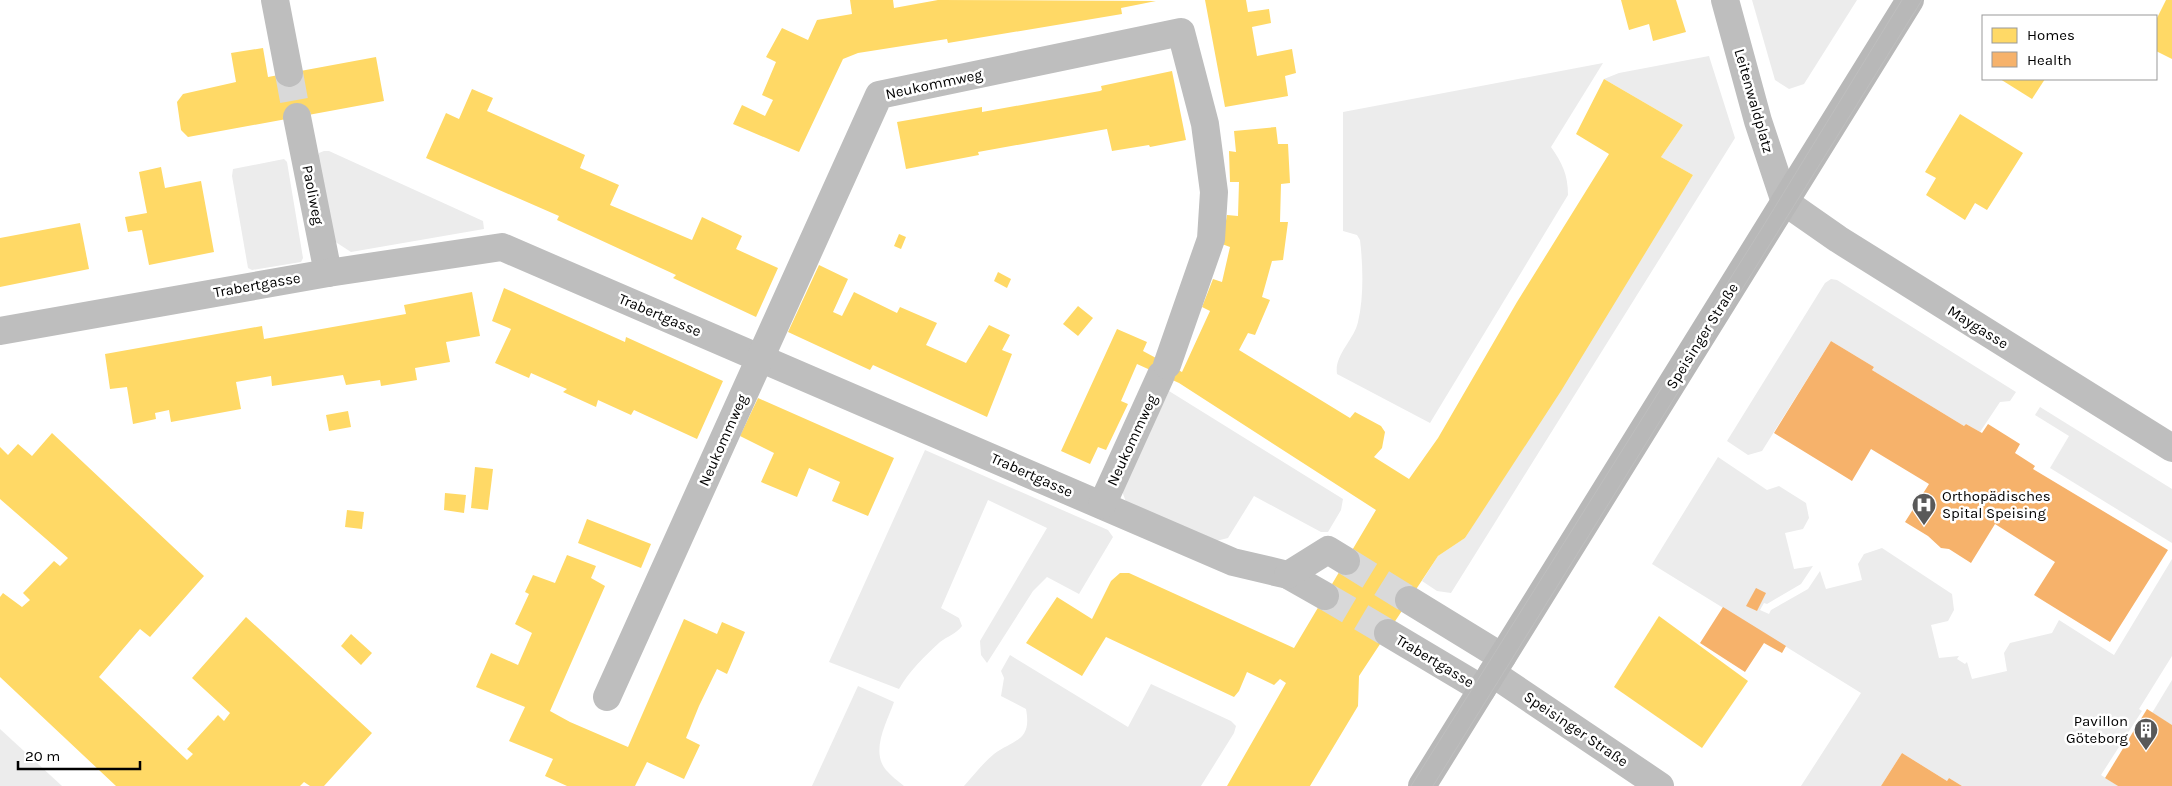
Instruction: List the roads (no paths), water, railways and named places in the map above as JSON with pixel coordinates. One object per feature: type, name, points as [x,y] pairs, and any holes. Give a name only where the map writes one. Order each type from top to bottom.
[{"type":"main road","name":"Speisinger Straße","points":[[1422,786],[1910,0]]},
{"type":"street","points":[[275,0],[289,73]]},
{"type":"street","name":"Leitenwaldplatz","points":[[1725,0],[1758,121],[1785,202]]},
{"type":"street","name":"Neukommweg","points":[[607,697],[879,95],[1181,32],[1205,124],[1214,192],[1211,239],[1164,370],[1102,506]]},
{"type":"street","name":"Paoliweg","points":[[297,117],[328,273]]},
{"type":"street","name":"Maygasse","points":[[1785,202],[1838,239],[2172,448]]},
{"type":"street","name":"Trabertgasse","points":[[0,331],[328,273],[502,246],[1233,562],[1288,575],[1325,596]]},
{"type":"street","points":[[1288,575],[1328,550],[1346,561]]},
{"type":"street","points":[[1409,600],[1492,673]]},
{"type":"street","name":"Trabertgasse","points":[[1388,633],[1492,673]]},
{"type":"street","name":"Speisinger Straße","points":[[1492,673],[1660,786]]},
{"type":"tunnel","points":[[289,73],[297,117]]},
{"type":"tunnel","points":[[1346,561],[1409,600]]},
{"type":"tunnel","points":[[1325,596],[1388,633]]},
{"type":"tram line","points":[[1411,786],[1762,228],[1902,0]]},
{"type":"tram line","points":[[1433,786],[1922,0]]},
{"type":"place","name":"Orthopädisches Spital Speising","points":[[1924,526]]},
{"type":"place","name":"Pavillon Göteborg","points":[[2146,751]]}]
